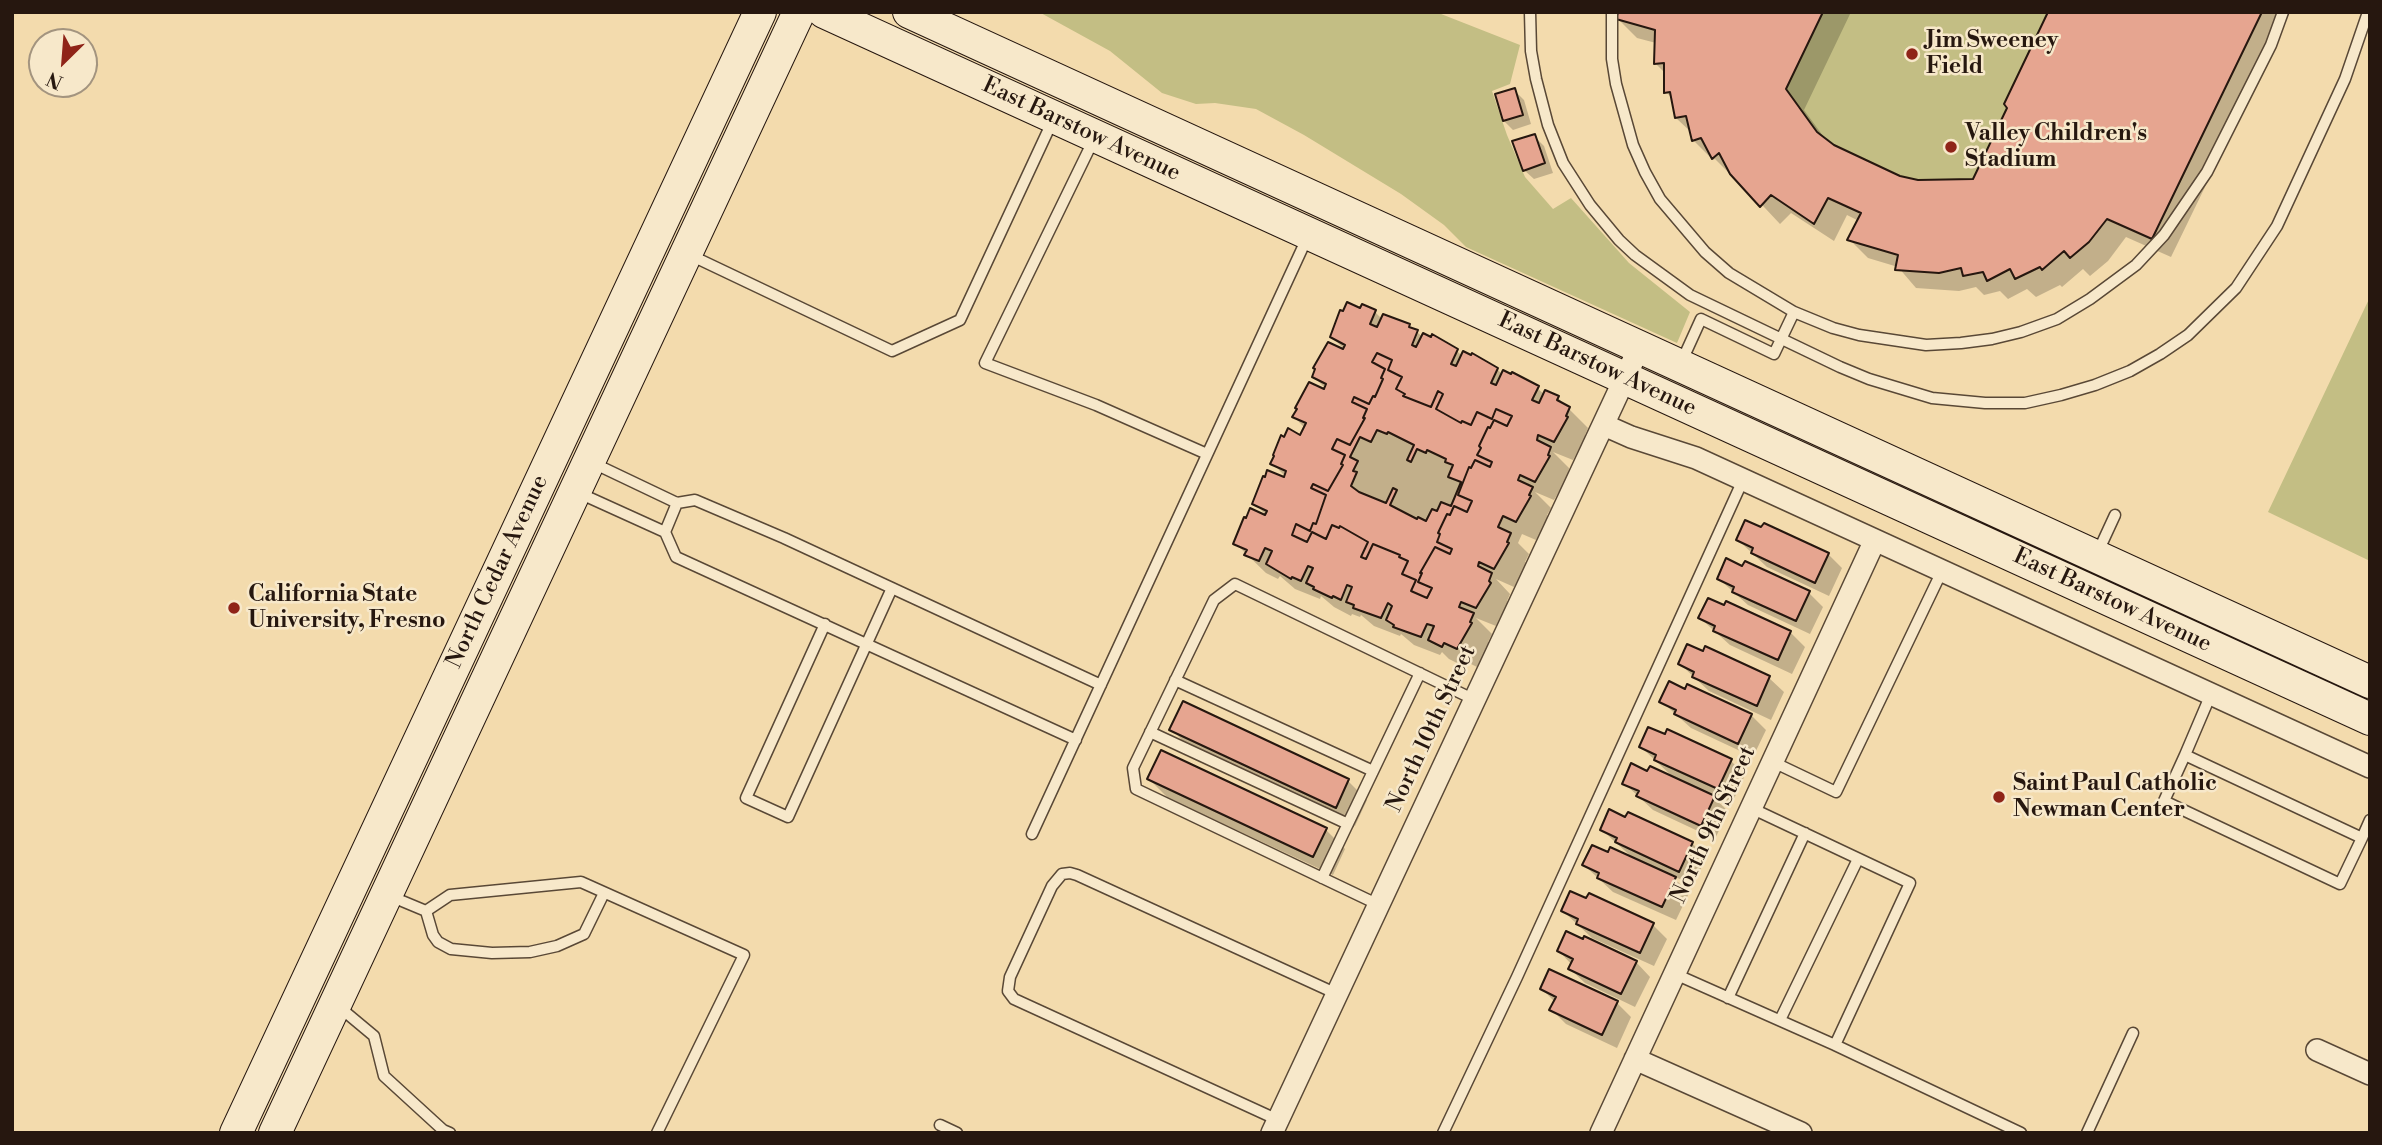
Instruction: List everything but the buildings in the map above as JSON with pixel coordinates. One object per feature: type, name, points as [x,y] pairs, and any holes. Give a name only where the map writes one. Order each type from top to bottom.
[{"type":"main road","name":"North Cedar Avenue","points":[[236,1133],[761,12]]},
{"type":"main road","name":"North Cedar Avenue","points":[[281,1131],[336,1004],[799,12]]},
{"type":"main road","name":"East Barstow Avenue","points":[[824,12],[2370,719]]},
{"type":"main road","name":"East Barstow Avenue","points":[[909,12],[2370,682]]},
{"type":"main road","points":[[336,1004],[328,992],[329,977],[397,827],[423,734]]},
{"type":"street","name":"North 10th Street","points":[[1275,1126],[1639,348]]},
{"type":"street","points":[[1604,425],[1631,437],[1696,458],[2370,768]]},
{"type":"street","name":"North 9th Street","points":[[1601,1133],[1875,540]]},
{"type":"street","points":[[2317,1050],[2370,1074]]},
{"type":"street","points":[[1635,1059],[1801,1133]]},
{"type":"lane","points":[[1530,12],[1530,38],[1536,79],[1548,125],[1563,163],[1590,205],[1619,240],[1654,271],[1690,295],[1840,367],[1898,389],[1932,398],[1985,403],[2025,402],[2061,395],[2130,371],[2188,334],[2229,295],[2263,250],[2277,226],[2350,67],[2368,12]]},
{"type":"lane","points":[[1612,12],[1612,59],[1633,145],[1660,199],[1704,252],[1729,273],[1794,313],[1833,328],[1913,343],[1950,344],[1993,339],[2057,318],[2124,275],[2149,253],[2207,172],[2271,45],[2283,12]]},
{"type":"lane","points":[[688,254],[891,351],[960,320],[1055,118]]},
{"type":"lane","points":[[1096,137],[985,363],[1096,405],[1207,454]]},
{"type":"lane","points":[[1032,834],[1309,234]]},
{"type":"lane","points":[[1680,366],[1701,319],[1774,354],[1794,313]]},
{"type":"lane","points":[[591,461],[677,503],[695,500],[1101,685]]},
{"type":"lane","points":[[1443,1133],[1744,480]]},
{"type":"lane","points":[[576,492],[665,532],[676,557],[1076,740]]},
{"type":"lane","points":[[665,532],[677,503]]},
{"type":"lane","points":[[2095,556],[2115,515]]},
{"type":"lane","points":[[1773,762],[1836,792],[1942,571]]},
{"type":"lane","points":[[1379,905],[1136,789],[1133,768],[1214,600],[1234,584],[1475,699]]},
{"type":"lane","points":[[825,624],[746,798],[788,817],[892,588]]},
{"type":"lane","points":[[1322,878],[1420,673]]},
{"type":"lane","points":[[1175,680],[1373,771]]},
{"type":"lane","points":[[2211,694],[2164,802],[2340,884],[2370,820]]},
{"type":"lane","points":[[1150,732],[1348,824]]},
{"type":"lane","points":[[2185,755],[2361,838]]},
{"type":"lane","points":[[1751,808],[1910,883],[1835,1045]]},
{"type":"lane","points":[[1728,998],[1805,833]]},
{"type":"lane","points":[[1780,1020],[1858,859]]},
{"type":"lane","points":[[1275,1126],[1013,999],[1008,991],[1010,977],[1047,898],[1057,878],[1062,874],[1077,875],[1337,994]]},
{"type":"lane","points":[[426,911],[450,895],[581,882],[744,956],[657,1133]]},
{"type":"lane","points":[[426,911],[433,935],[438,942],[451,949],[492,953],[530,952],[557,946],[584,934],[604,893]]},
{"type":"lane","points":[[387,895],[426,911]]},
{"type":"lane","points":[[1675,974],[1835,1045],[2021,1133]]},
{"type":"lane","points":[[336,1004],[374,1036],[384,1076],[443,1130],[450,1133]]},
{"type":"lane","points":[[2087,1133],[2133,1033]]},
{"type":"lane","points":[[940,1125],[957,1133]]},
{"type":"shaded area","points":[[1039,12],[1436,12],[1520,45],[1510,84],[1492,91],[1525,177],[1553,209],[1571,198],[1629,263],[1690,312],[1677,343],[1466,247],[1444,225],[1401,194],[1256,109],[1215,103],[1196,104],[1162,93],[1110,51]]},
{"type":"shaded area","name":"Valley Children's Stadium","points":[[1618,12],[2262,12],[2152,239],[2107,219],[2089,242],[2070,258],[2064,251],[2042,270],[2040,267],[2010,269],[1987,281],[1983,272],[1963,276],[1960,268],[1898,255],[1847,240],[1860,213],[1828,198],[1814,224],[1771,195],[1760,207],[1719,153],[1712,158],[1701,138],[1692,141],[1686,116],[1675,118],[1670,92],[1664,93],[1664,64],[1654,64],[1655,30],[1616,19]]},
{"type":"shaded area","points":[[2370,297],[2370,561],[2268,512]]},
{"type":"place","name":"Jim Sweeney Field","points":[[1912,54]]},
{"type":"place","name":"Valley Children's Stadium","points":[[1951,147]]},
{"type":"place","name":"California State University, Fresno","points":[[234,608]]},
{"type":"place","name":"Saint Paul Catholic Newman Center","points":[[1999,797]]}]
